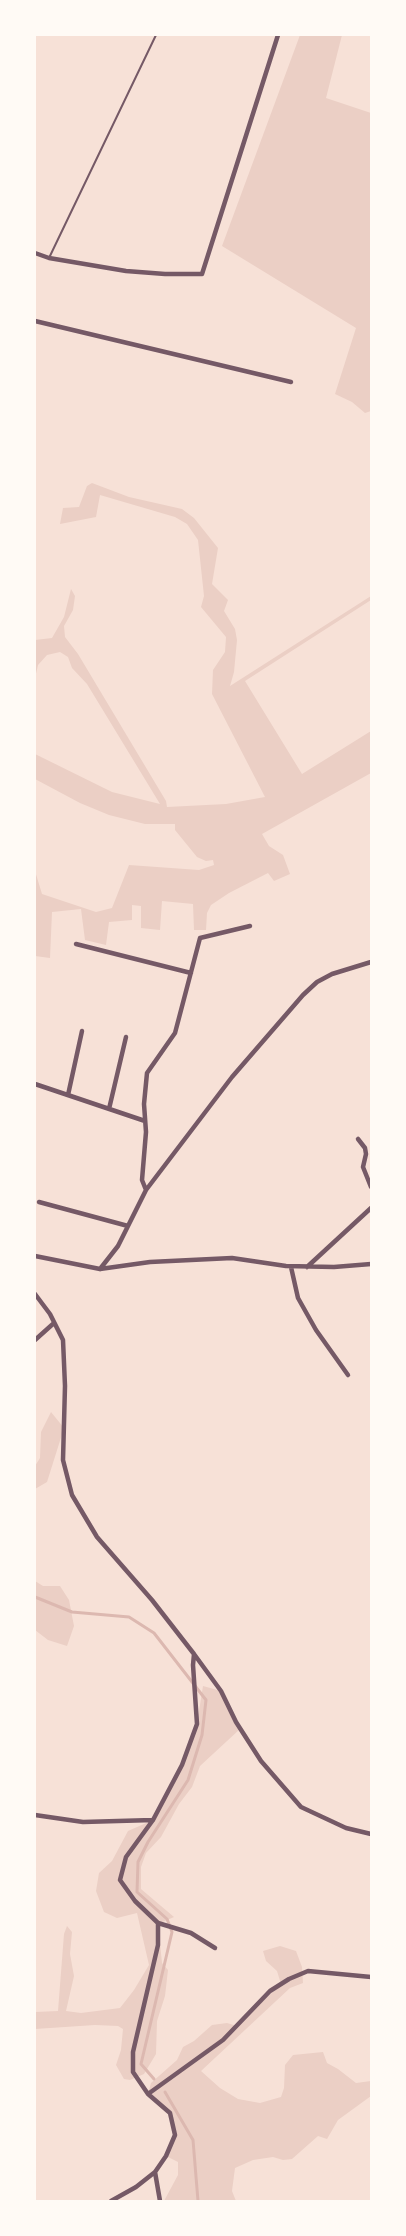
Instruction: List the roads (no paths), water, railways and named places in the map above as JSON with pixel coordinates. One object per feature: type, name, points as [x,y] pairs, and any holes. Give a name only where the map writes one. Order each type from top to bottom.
[{"type":"street","points":[[35,254],[126,271],[202,274],[278,35]]},
{"type":"street","points":[[35,321],[291,382]]},
{"type":"street","points":[[146,1190],[142,1180],[144,1104],[147,1073],[175,1033],[200,938],[250,926]]},
{"type":"street","points":[[76,944],[191,973]]},
{"type":"street","points":[[100,1269],[118,1246],[146,1190],[232,1076],[303,995],[317,982],[332,974],[371,962]]},
{"type":"street","points":[[68,1096],[82,1031]]},
{"type":"street","points":[[109,1109],[126,1037]]},
{"type":"street","points":[[35,1084],[145,1122]]},
{"type":"street","points":[[358,1139],[365,1148],[366,1154],[363,1166],[371,1187]]},
{"type":"street","points":[[39,1202],[128,1226]]},
{"type":"street","points":[[307,1267],[371,1208]]},
{"type":"street","points":[[35,1256],[100,1269],[150,1262],[232,1258],[291,1267],[371,1264]]},
{"type":"street","points":[[291,1267],[298,1298],[316,1330],[348,1375]]},
{"type":"street","points":[[35,1294],[64,1340],[64,1460],[72,1495],[97,1537],[152,1600],[194,1654],[221,1690],[236,1722],[261,1761],[301,1807],[346,1828],[371,1834]]},
{"type":"street","points":[[35,1340],[54,1323]]},
{"type":"street","points":[[194,1654],[197,1724],[182,1765],[153,1820],[126,1857],[120,1880],[135,1901],[158,1923],[191,1932],[215,1948]]},
{"type":"street","points":[[35,1815],[83,1822],[153,1820]]},
{"type":"street","points":[[111,2201],[136,2187],[155,2172],[166,2156],[175,2135],[170,2113],[148,2094],[133,2072],[133,2052],[158,1945],[158,1923]]},
{"type":"street","points":[[148,2094],[223,2040],[270,1991],[289,1979],[308,1972],[371,1978]]},
{"type":"street","points":[[155,2172],[160,2201]]},
{"type":"lane","points":[[49,258],[156,35]]},
{"type":"waterway","points":[[35,1597],[72,1612],[129,1617],[154,1633],[206,1700],[202,1735],[188,1780],[148,1842],[138,1862],[137,1892],[167,1919],[172,1932],[141,2064],[154,2079]]},
{"type":"waterway","points":[[165,2092],[193,2140],[198,2201]]}]
